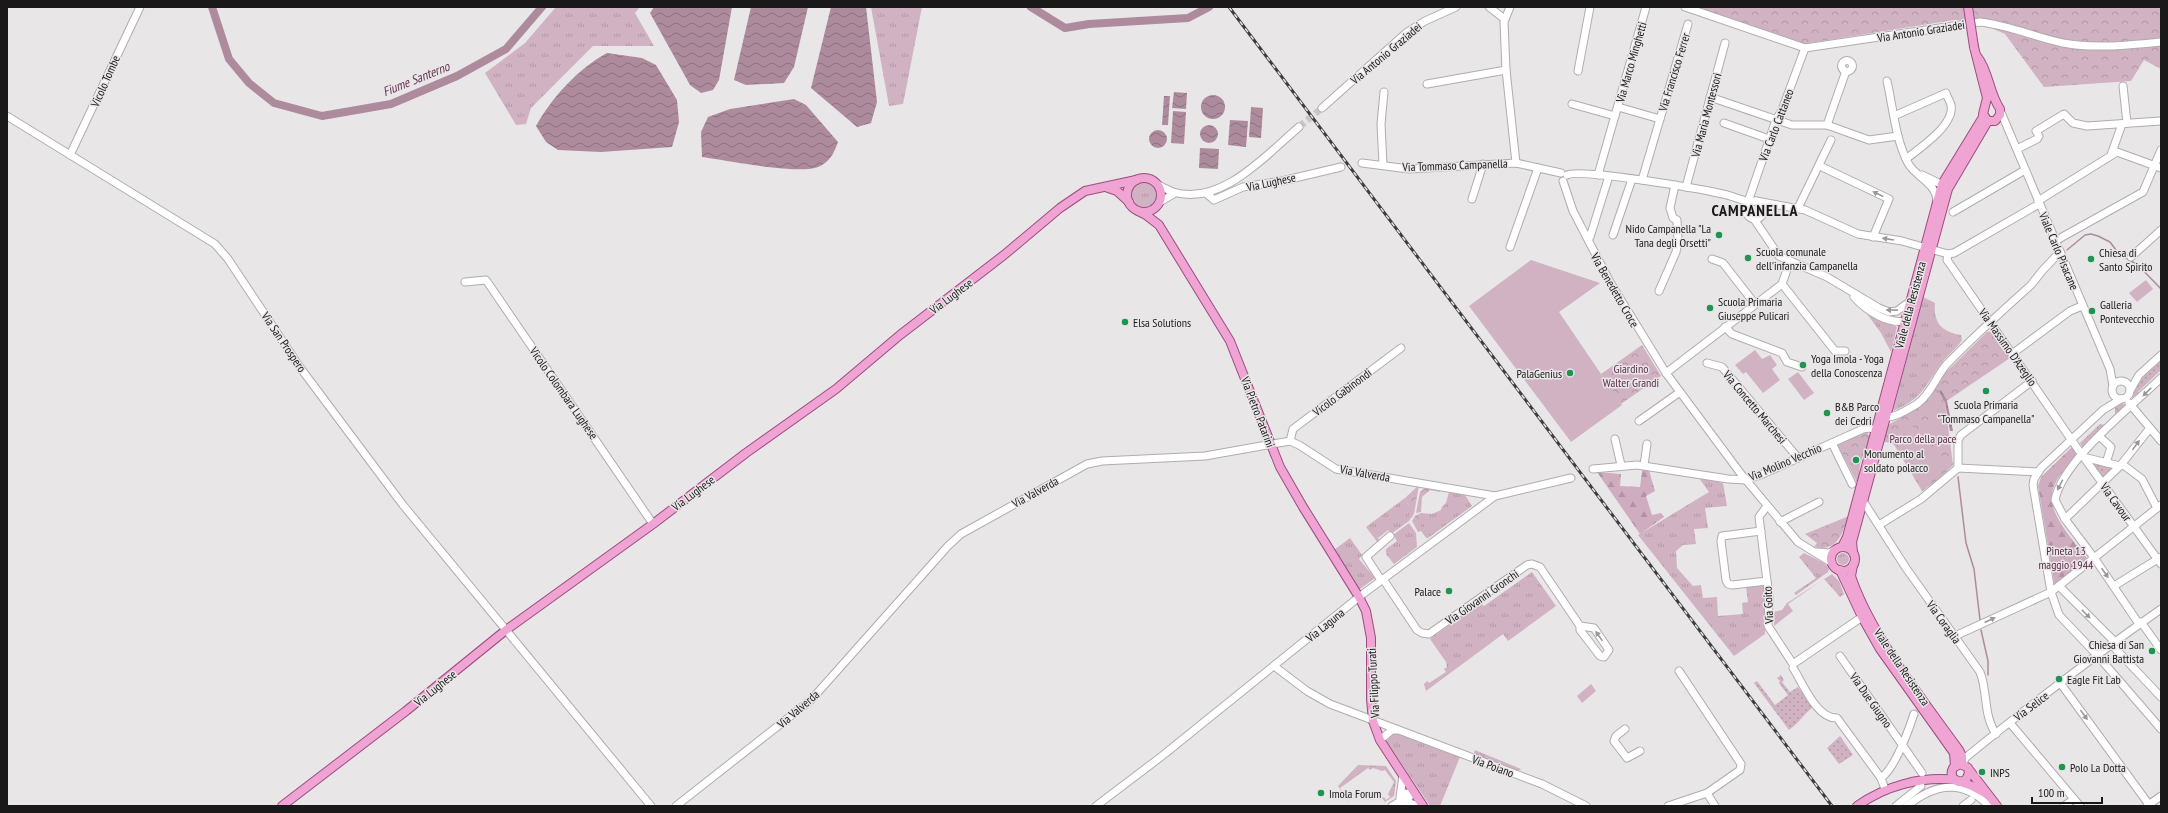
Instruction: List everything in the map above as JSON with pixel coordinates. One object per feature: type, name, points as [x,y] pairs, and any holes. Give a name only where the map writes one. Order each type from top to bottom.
[{"type":"main road","name":"Viale Carlo Pisacane","points":[[1968,7],[1980,74],[1986,98],[1987,117]]},
{"type":"main road","name":"Viale Carlo Pisacane","points":[[1976,52],[1983,65],[1998,107]]},
{"type":"main road","points":[[1980,74],[1984,75],[1989,84]]},
{"type":"main road","points":[[1987,105],[1998,107],[2000,115],[1987,117],[1987,105]]},
{"type":"main road","name":"Viale della Resistenza","points":[[1960,767],[1962,756],[1959,750],[1915,689],[1872,623],[1851,576],[1855,558],[1852,542],[1886,417],[1912,300],[1929,249],[1937,205],[1944,187],[1987,117]]},
{"type":"main road","name":"Via Lughese","points":[[282,806],[406,711],[506,630],[653,524],[746,453],[836,389],[900,335],[1004,256],[1060,208],[1085,192],[1147,178],[1157,184]]},
{"type":"main road","points":[[1130,204],[1128,199],[1129,188],[1136,180]]},
{"type":"main road","points":[[1107,187],[1117,191],[1138,211],[1149,211],[1159,204],[1161,192],[1157,184]]},
{"type":"main road","name":"Viale della Resistenza","points":[[1944,187],[1929,249],[1903,331],[1847,537],[1831,556],[1832,563],[1840,570],[1862,617],[1880,649],[1954,753],[1960,767]]},
{"type":"main road","name":"Via Pietro Patarini","points":[[1159,204],[1159,225]]},
{"type":"main road","name":"Via Pietro Patarini","points":[[1138,211],[1159,225],[1230,341],[1271,446],[1290,486],[1359,597]]},
{"type":"main road","points":[[1838,549],[1848,548],[1853,552]]},
{"type":"main road","points":[[1840,570],[1848,570],[1853,565]]},
{"type":"main road","name":"Via Filippo Turati","points":[[1359,597],[1366,611],[1370,631],[1371,698],[1373,721],[1380,740],[1422,806]]},
{"type":"main road","points":[[1958,781],[1968,778],[1969,773],[1960,767]]},
{"type":"main road","points":[[1960,767],[1952,776],[1958,781],[1972,786],[1989,802],[1997,806]]},
{"type":"main road","points":[[1960,767],[1989,802]]},
{"type":"main road","name":"Via Selice","points":[[1857,806],[1885,790],[1931,779],[1960,767]]},
{"type":"main road","name":"Via Selice","points":[[1931,779],[1958,781]]},
{"type":"street","name":"Vicolo Tombe","points":[[70,155],[140,7]]},
{"type":"street","name":"Via Antonio Graziadei","points":[[1322,108],[1406,33],[1425,21],[1456,7]]},
{"type":"street","points":[[1490,7],[1506,13]]},
{"type":"street","points":[[1500,7],[1506,13],[1506,70],[1516,163]]},
{"type":"street","points":[[1578,71],[1590,7]]},
{"type":"street","name":"Via Marco Minghetti","points":[[1598,175],[1646,7]]},
{"type":"street","name":"Via Antonio Graziadei","points":[[1685,7],[1805,48],[1980,22],[2001,25],[2038,37],[2076,44],[2106,46],[2161,42]]},
{"type":"street","name":"Via Francisco Ferrer","points":[[1642,180],[1688,24]]},
{"type":"street","name":"Via Maria Montessori","points":[[1686,187],[1726,43]]},
{"type":"street","name":"Via Carlo Cattaneo","points":[[1752,202],[1769,139],[1776,120],[1782,110],[1805,48]]},
{"type":"street","points":[[1427,84],[1506,70]]},
{"type":"street","points":[[1827,125],[1846,71]]},
{"type":"street","points":[[1888,81],[1898,136],[1906,159],[1911,168],[1944,187]]},
{"type":"street","points":[[2111,155],[2125,124],[2123,86]]},
{"type":"street","points":[[1383,165],[1381,124],[1384,92]]},
{"type":"street","points":[[1894,116],[1946,93],[1951,106],[1950,114],[1939,134],[1906,159]]},
{"type":"street","points":[[1710,97],[1795,126],[1827,125],[1869,140],[1898,136]]},
{"type":"street","name":"Via Marco Minghetti","points":[[1572,104],[1615,116]]},
{"type":"street","name":"Via Francisco Ferrer","points":[[1618,107],[1660,119]]},
{"type":"street","name":"Viale Carlo Pisacane","points":[[1998,107],[2110,370],[2113,389]]},
{"type":"street","points":[[2017,150],[2039,136],[2036,130],[2064,114],[2067,118],[2079,126],[2161,121]]},
{"type":"street","name":"Via San Prospero","points":[[7,116],[215,244],[228,259],[299,366],[403,505],[506,630]]},
{"type":"street","name":"Viale Carlo Pisacane","points":[[1987,117],[2009,132]]},
{"type":"street","points":[[1724,123],[1769,139]]},
{"type":"street","points":[[1157,184],[1175,193],[1206,193],[1233,182],[1299,127]]},
{"type":"street","points":[[1798,208],[1820,166],[1831,140]]},
{"type":"street","points":[[2055,241],[2143,192],[2158,167],[2161,150]]},
{"type":"street","points":[[1948,254],[1954,253],[2039,202],[2117,152],[2158,167]]},
{"type":"street","name":"Via Tommaso Campanella","points":[[1362,163],[1409,169],[1516,163],[1562,176],[1572,173],[1598,175],[1675,185],[1752,202],[1798,208],[1811,212],[1858,234],[1902,241],[1948,254]]},
{"type":"street","points":[[1472,199],[1483,164]]},
{"type":"street","points":[[1820,166],[1889,199],[1873,237]]},
{"type":"street","name":"Via Lughese","points":[[1206,193],[1214,200],[1220,199],[1243,187],[1282,181],[1341,167]]},
{"type":"street","points":[[1510,247],[1538,168]]},
{"type":"street","points":[[1953,212],[2025,170]]},
{"type":"street","points":[[1920,174],[1936,192],[1937,205]]},
{"type":"street","name":"Via Benedetto Croce","points":[[1562,176],[1576,218],[1610,282],[1666,373],[1746,480],[1780,522],[1798,542],[1832,563]]},
{"type":"street","points":[[1590,237],[1608,176]]},
{"type":"street","points":[[1613,235],[1632,179]]},
{"type":"street","points":[[1928,183],[1944,187]]},
{"type":"street","points":[[1659,291],[1678,241],[1678,220],[1673,218],[1670,208],[1675,185]]},
{"type":"street","points":[[1159,204],[1175,193]]},
{"type":"street","points":[[1732,197],[1746,210],[1749,217],[1754,219],[1776,253],[1790,261],[1821,274],[1850,292],[1889,312],[1897,311],[1912,300]]},
{"type":"street","points":[[1746,210],[1748,205],[1752,202],[1761,204],[1763,214],[1762,230]]},
{"type":"street","points":[[1754,219],[1763,214],[1768,208],[1778,205]]},
{"type":"street","points":[[2131,258],[2161,230]]},
{"type":"street","points":[[1886,417],[1891,417],[1917,404],[1927,394],[1937,376],[1990,322],[2031,285],[2060,252]]},
{"type":"street","name":"Via Massimo D'Azeglio","points":[[1948,254],[1947,260],[2072,439]]},
{"type":"street","points":[[1712,259],[1723,263],[1755,304]]},
{"type":"street","points":[[1666,373],[1782,284],[1790,261]]},
{"type":"street","name":"Vicolo Colombara Lughese","points":[[465,282],[486,280],[653,524]]},
{"type":"street","points":[[1782,284],[1835,351],[1845,351]]},
{"type":"street","points":[[1850,292],[1872,313],[1907,321]]},
{"type":"street","points":[[2012,354],[2070,311],[2082,306]]},
{"type":"street","points":[[1725,327],[1732,334],[1782,353],[1787,362],[1802,367]]},
{"type":"street","name":"Vicolo Gabinondi","points":[[1290,441],[1293,429],[1401,348]]},
{"type":"street","points":[[2161,355],[2139,375],[2126,395],[2103,410],[2038,472],[2033,485],[2051,592],[2059,615],[2098,656],[2161,729]]},
{"type":"street","name":"Via Concetto Marchesi","points":[[1707,363],[1722,367],[1798,458]]},
{"type":"street","name":"Viale Carlo Pisacane","points":[[2110,370],[2122,381],[2128,384],[2126,395]]},
{"type":"street","points":[[2103,410],[2113,389],[2122,381],[2139,375]]},
{"type":"street","points":[[2161,378],[2100,437],[2083,456],[2060,483],[2056,492],[2055,500],[2065,519],[2161,650]]},
{"type":"street","points":[[1958,468],[1958,440],[1961,435],[2032,381]]},
{"type":"street","points":[[2113,389],[2116,398],[2126,395]]},
{"type":"street","points":[[1639,421],[1680,392]]},
{"type":"street","points":[[2126,395],[2161,441]]},
{"type":"street","name":"Via Molino Vecchio","points":[[1593,469],[1621,465],[1644,465],[1728,479],[1746,480],[1866,428],[1876,430]]},
{"type":"street","points":[[2065,519],[2121,465],[2150,428]]},
{"type":"street","points":[[2100,437],[2111,447],[2106,463]]},
{"type":"street","points":[[1615,439],[1621,465]]},
{"type":"street","name":"Via Cavour","points":[[2072,439],[2160,560]]},
{"type":"street","name":"Via Valverda","points":[[676,806],[811,700],[948,546],[961,534],[1087,464],[1110,461],[1205,456],[1271,446],[1290,441],[1299,445],[1336,469],[1495,496]]},
{"type":"street","points":[[1832,443],[1852,484]]},
{"type":"street","points":[[1644,465],[1647,444]]},
{"type":"street","points":[[1955,636],[2051,592],[2095,559],[2159,506],[2142,479],[2121,465],[2106,463],[2083,456]]},
{"type":"street","points":[[1879,525],[1936,488],[1958,468],[2038,472]]},
{"type":"street","name":"Via Laguna","points":[[1096,806],[1359,597],[1495,496],[1571,478]]},
{"type":"street","name":"Via Coraglia","points":[[1863,501],[1906,568],[1980,672],[1983,681],[1989,722],[1996,734]]},
{"type":"street","points":[[1780,522],[1819,502]]},
{"type":"street","name":"Via Goito","points":[[1767,506],[1759,516],[1769,597],[1768,626],[1793,664],[1862,617]]},
{"type":"street","points":[[1858,519],[1866,515],[1873,517]]},
{"type":"street","points":[[1760,531],[1722,536],[1726,580],[1730,585],[1767,582]]},
{"type":"street","points":[[1382,580],[1366,557],[1390,536]]},
{"type":"street","points":[[1812,552],[1830,552],[1838,549]]},
{"type":"street","points":[[2114,586],[2160,560]]},
{"type":"street","name":"Via Giovanni Gronchi","points":[[1382,580],[1417,630],[1429,634],[1527,565],[1532,564],[1540,568],[1584,627],[1584,635],[1600,656],[1604,657],[1609,650],[1594,628],[1584,627]]},
{"type":"street","points":[[2060,586],[2161,697]]},
{"type":"street","name":"Via Selice","points":[[1960,767],[1966,758],[2098,656],[2112,642],[2161,609]]},
{"type":"street","points":[[506,630],[651,806]]},
{"type":"street","name":"Via Due Giugno","points":[[1840,656],[1922,772]]},
{"type":"street","name":"Via Poiano","points":[[1274,666],[1307,691],[1330,704],[1542,784],[1586,806]]},
{"type":"street","points":[[1793,668],[1802,680],[1804,689],[1814,703],[1825,714],[1837,718],[1881,778],[1885,790]]},
{"type":"street","points":[[1668,806],[1707,793],[1740,770],[1741,764],[1679,671]]},
{"type":"street","points":[[2061,684],[2149,806],[2161,796]]},
{"type":"street","name":"Via Due Giugno","points":[[1881,778],[1887,772],[1902,745],[1914,714]]},
{"type":"street","points":[[2010,723],[2080,806]]},
{"type":"street","points":[[1625,729],[1616,736],[1614,740],[1626,758],[1640,751]]},
{"type":"street","points":[[1380,740],[1392,730],[1399,730]]},
{"type":"street","points":[[1399,802],[1403,776]]},
{"type":"street","points":[[1896,806],[1920,786]]},
{"type":"street","points":[[1907,806],[1928,791],[1948,787],[1970,793],[1989,802]]},
{"type":"street","points":[[1399,802],[1403,794],[1413,792]]},
{"type":"street","points":[[1707,793],[1715,806]]},
{"type":"street","points":[[2064,806],[2074,799]]},
{"type":"street","points":[[1963,806],[1971,800]]},
{"type":"street","points":[[1399,802],[1422,806]]},
{"type":"green space","points":[[556,7],[640,7],[635,13],[654,46],[593,46],[531,108],[526,124],[516,125],[485,73],[525,43]]},
{"type":"green space","points":[[871,7],[922,7],[903,104],[889,106]]},
{"type":"green space","points":[[1694,7],[2161,7],[2161,69],[2144,60],[2131,81],[2044,87],[2005,34],[1974,20],[1954,20],[1803,44]]},
{"type":"green space","points":[[1144,181],[1154,184],[1157,194],[1154,204],[1144,207],[1134,204],[1131,194],[1134,184]]},
{"type":"green space","points":[[1531,260],[1600,283],[1559,312],[1622,405],[1571,442],[1469,306]]},
{"type":"green space","points":[[2146,280],[2153,289],[2137,302],[2129,293]]},
{"type":"green space","points":[[1923,297],[1935,303],[1936,316],[1940,326],[1949,332],[1961,335],[1962,340],[1944,360],[1918,396],[1904,406],[1893,411]]},
{"type":"green space","points":[[1864,310],[1869,314],[1897,327],[1891,352],[1881,333]]},
{"type":"green space","name":"Parco della pace","points":[[1991,331],[2010,358],[1945,402],[1953,465],[1938,480],[1922,491],[1893,443],[1884,442],[1888,425],[1919,407],[1930,398],[1942,376],[1987,332]]},
{"type":"green space","name":"Giardino Walter Grandi","points":[[1642,345],[1661,376],[1621,404],[1601,374]]},
{"type":"green space","points":[[1755,350],[1762,359],[1770,355],[1777,365],[1772,369],[1780,380],[1763,393],[1746,372],[1743,374],[1735,365]]},
{"type":"green space","points":[[2161,360],[2161,370],[2138,392],[2141,393],[2138,396],[2133,397],[2135,385]]},
{"type":"green space","points":[[1798,372],[1814,393],[1804,400],[1788,379]]},
{"type":"green space","points":[[2118,404],[2124,404],[2127,408],[2085,444],[2088,446],[2084,450],[2080,443],[2100,424],[2106,425],[2115,416],[2115,407]]},
{"type":"green space","points":[[1937,405],[1941,430],[1931,432],[1926,407]]},
{"type":"green space","points":[[1909,421],[1917,431],[1908,437],[1900,427]]},
{"type":"green space","points":[[1866,431],[1870,437],[1860,464],[1858,484],[1838,446],[1839,443]]},
{"type":"green space","points":[[1922,436],[1944,471],[1925,483],[1903,449]]},
{"type":"green space","name":"Pineta 13 maggio 1944","points":[[2072,447],[2077,455],[2058,478],[2052,492],[2052,503],[2055,513],[2061,523],[2088,560],[2055,587],[2038,486],[2041,477]]},
{"type":"green space","points":[[2091,461],[2115,468],[2103,478]]},
{"type":"green space","points":[[1648,467],[1655,491],[1646,496],[1652,515],[1661,513],[1664,517],[1640,534],[1597,472],[1621,474],[1620,486],[1640,487],[1642,471]]},
{"type":"green space","points":[[1699,478],[1723,483],[1727,506],[1705,508],[1708,528],[1694,529],[1696,544],[1683,545],[1676,551],[1677,568],[1693,586],[1701,585],[1703,598],[1717,597],[1718,616],[1743,614],[1742,603],[1748,602],[1746,587],[1764,586],[1766,603],[1765,634],[1734,656],[1638,535],[1709,492]]},
{"type":"green space","points":[[1419,485],[1414,514],[1409,521],[1409,506],[1405,498]]},
{"type":"green space","points":[[1425,488],[1440,492],[1430,490],[1422,497],[1421,512],[1416,513],[1420,492]]},
{"type":"green space","points":[[1449,492],[1465,495],[1472,506],[1426,538],[1421,531],[1421,513],[1432,514],[1441,510],[1446,503]]},
{"type":"green space","points":[[1405,498],[1409,506],[1409,521],[1391,534],[1388,530],[1378,538],[1380,541],[1378,543],[1366,527]]},
{"type":"green space","points":[[1421,513],[1421,531],[1418,532],[1412,521],[1415,516]]},
{"type":"green space","points":[[1849,516],[1844,530],[1838,540],[1828,547],[1814,547],[1817,543],[1805,534]]},
{"type":"green space","points":[[1409,523],[1416,533],[1417,547],[1394,564],[1386,554],[1386,549],[1397,541],[1393,535]]},
{"type":"green space","points":[[1350,538],[1362,555],[1359,559],[1375,578],[1360,589],[1358,589],[1334,550]]},
{"type":"green space","points":[[1804,553],[1824,563],[1829,569],[1828,572],[1796,595],[1794,593],[1816,578],[1799,557]]},
{"type":"green space","points":[[1841,553],[1845,553],[1849,559],[1845,565],[1841,565],[1837,561],[1837,557]]},
{"type":"green space","points":[[1532,572],[1556,606],[1508,641],[1503,634],[1426,691],[1424,684],[1427,681],[1429,683],[1446,672],[1444,669],[1447,667],[1446,662],[1430,639],[1481,603],[1484,606]]},
{"type":"green space","points":[[1832,574],[1839,581],[1844,594],[1840,597],[1824,579]]},
{"type":"green space","points":[[1821,581],[1788,604],[1793,611],[1774,626],[1774,612],[1782,610],[1787,603]]},
{"type":"green space","points":[[1781,675],[1784,680],[1782,682],[1790,692],[1798,687],[1813,707],[1789,730],[1754,683],[1757,681],[1775,705],[1788,695],[1777,678]]},
{"type":"green space","points":[[1591,684],[1596,691],[1582,703],[1577,696]]},
{"type":"green space","points":[[1392,733],[1398,733],[1460,757],[1440,806],[1430,806],[1387,742],[1388,736]]},
{"type":"green space","points":[[1840,736],[1853,755],[1839,764],[1827,748]]},
{"type":"green space","points":[[1475,750],[1521,769],[1516,773],[1473,755]]},
{"type":"green space","points":[[1358,765],[1386,766],[1396,781],[1394,796],[1385,802],[1382,798],[1384,797],[1386,800],[1390,797],[1388,794],[1394,782],[1385,770],[1382,771],[1373,768],[1370,770],[1368,768],[1340,788],[1351,806],[1338,786]]},
{"type":"water","points":[[654,7],[732,7],[719,80],[713,90],[701,93],[690,85],[650,13]]},
{"type":"water","points":[[751,7],[808,7],[794,67],[784,83],[746,85],[734,80]]},
{"type":"water","points":[[831,7],[866,7],[877,102],[871,123],[857,127],[811,88]]},
{"type":"water","points":[[607,53],[642,58],[656,65],[677,100],[679,122],[672,147],[601,152],[558,150],[546,142],[536,126],[542,115],[576,75]]},
{"type":"water","points":[[1174,92],[1187,93],[1186,109],[1172,108]]},
{"type":"water","points":[[1213,95],[1222,98],[1225,107],[1222,116],[1213,119],[1204,116],[1201,107],[1204,98]]},
{"type":"water","points":[[1164,96],[1170,96],[1168,125],[1162,125]]},
{"type":"water","points":[[794,99],[806,105],[838,142],[831,157],[826,163],[809,169],[795,169],[762,166],[702,157],[701,132],[708,117],[730,109]]},
{"type":"water","points":[[1251,107],[1263,108],[1261,138],[1249,137]]},
{"type":"water","points":[[1173,111],[1186,112],[1184,144],[1171,143]]},
{"type":"water","points":[[1230,120],[1248,121],[1246,147],[1228,145]]},
{"type":"water","points":[[1205,125],[1213,125],[1218,130],[1216,141],[1213,143],[1205,143],[1200,138],[1200,130]]},
{"type":"water","points":[[1158,130],[1164,133],[1167,139],[1164,145],[1158,148],[1152,145],[1149,139],[1152,133]]},
{"type":"water","points":[[1200,148],[1219,149],[1218,169],[1199,168]]},
{"type":"water","points":[[1941,390],[1947,401],[1953,431],[1950,431],[1945,402],[1939,391]]},
{"type":"waterway","name":"Fiume Santerno","points":[[212,7],[229,59],[249,83],[274,103],[322,116],[391,104],[457,76],[506,49],[542,7]]},
{"type":"waterway","name":"Fiume Santerno","points":[[1031,7],[1065,28],[1089,24],[1188,18],[1209,7]]},
{"type":"waterway","points":[[2067,250],[2085,235],[2091,234],[2098,236],[2110,242],[2119,254],[2138,265],[2161,289]]},
{"type":"waterway","points":[[1958,477],[1966,543],[1974,569],[1980,620]]},
{"type":"waterway","points":[[1981,630],[1988,661],[1988,675]]},
{"type":"tunnel","points":[[1299,127],[1322,108]]},
{"type":"railway","points":[[1229,7],[1832,806]]},
{"type":"place","name":"Nido Campanella \"La Tana degli Orsetti\"","points":[[1719,235]]},
{"type":"place","name":"Scuola comunale dell'infanzia Campanella","points":[[1748,258]]},
{"type":"place","name":"Chiesa di Santo Spirito","points":[[2091,259]]},
{"type":"place","name":"Scuola Primaria Giuseppe Pulicari","points":[[1710,308]]},
{"type":"place","name":"Galleria Pontevecchio","points":[[2092,311]]},
{"type":"place","name":"Elsa Solutions","points":[[1125,322]]},
{"type":"place","name":"Yoga Imola - Yoga della Conoscenza","points":[[1803,365]]},
{"type":"place","name":"PalaGenius","points":[[1570,373]]},
{"type":"place","name":"Scuola Primaria \"Tommaso Campanella\"","points":[[1986,391]]},
{"type":"place","name":"B&B Parco dei Cedri","points":[[1827,413]]},
{"type":"place","name":"Monumento al soldato polacco","points":[[1856,460]]},
{"type":"place","name":"Palace","points":[[1449,591]]},
{"type":"place","name":"Chiesa di San Giovanni Battista","points":[[2152,651]]},
{"type":"place","name":"Eagle Fit Lab","points":[[2059,679]]},
{"type":"place","name":"Polo La Dotta","points":[[2062,767]]},
{"type":"place","name":"INPS","points":[[1982,772]]},
{"type":"place","name":"Imola Forum","points":[[1321,793]]},
{"type":"district","name":"CAMPANELLA","points":[[1755,210]]}]
